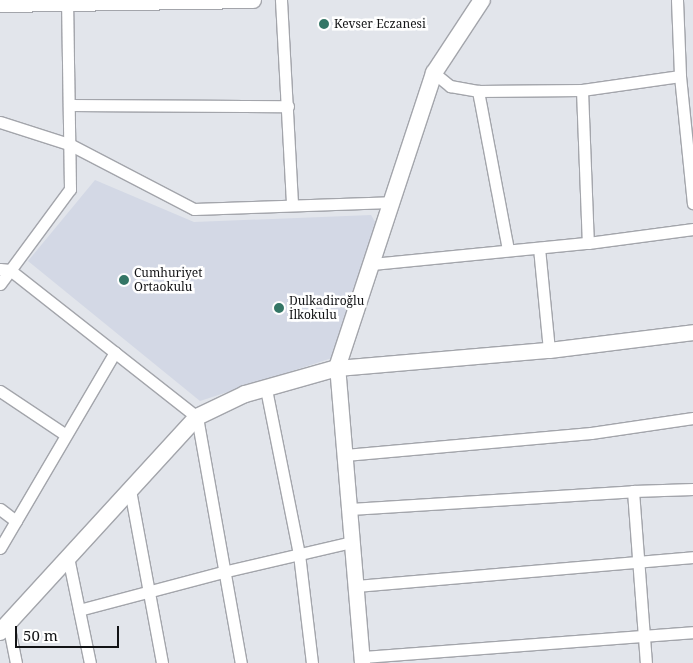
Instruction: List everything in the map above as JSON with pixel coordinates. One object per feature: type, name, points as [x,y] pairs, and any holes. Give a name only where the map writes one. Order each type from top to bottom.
[{"type":"main road","points":[[0,4],[253,0]]},
{"type":"main road","points":[[4,627],[197,417],[245,394],[337,368],[434,73],[482,0]]},
{"type":"street","points":[[281,0],[292,205]]},
{"type":"street","points":[[677,0],[680,76],[688,106],[693,203]]},
{"type":"street","points":[[0,284],[5,269],[70,189],[68,4]]},
{"type":"street","points":[[434,73],[450,86],[478,92],[582,90],[680,76]]},
{"type":"street","points":[[582,90],[588,243]]},
{"type":"street","points":[[478,92],[508,250]]},
{"type":"street","points":[[69,105],[288,106]]},
{"type":"street","points":[[0,122],[69,144],[194,209],[391,202]]},
{"type":"street","points":[[372,264],[588,243],[693,229]]},
{"type":"street","points":[[539,248],[549,350]]},
{"type":"street","points":[[5,269],[197,417],[227,571],[241,663]]},
{"type":"street","points":[[693,332],[549,350],[337,368],[362,660],[693,632]]},
{"type":"street","points":[[0,548],[115,352]]},
{"type":"street","points":[[266,389],[300,554],[312,663]]},
{"type":"street","points":[[0,391],[66,435]]},
{"type":"street","points":[[344,454],[591,433],[693,418]]},
{"type":"street","points":[[350,509],[693,489]]},
{"type":"street","points":[[130,490],[162,663]]},
{"type":"street","points":[[633,491],[646,663]]},
{"type":"street","points":[[0,510],[16,521]]},
{"type":"street","points":[[80,610],[150,593],[227,571],[352,542]]},
{"type":"street","points":[[356,586],[693,557]]},
{"type":"street","points":[[68,558],[90,663]]},
{"type":"street","points":[[4,627],[16,663]]},
{"type":"shaded area","points":[[95,180],[194,222],[371,215],[377,225],[335,357],[200,401],[28,261]]},
{"type":"place","name":"Kevser Eczanesi","points":[[324,24]]},
{"type":"place","name":"Cumhuriyet Ortaokulu","points":[[124,280]]},
{"type":"place","name":"Dulkadiroğlu İlkokulu","points":[[279,308]]}]
